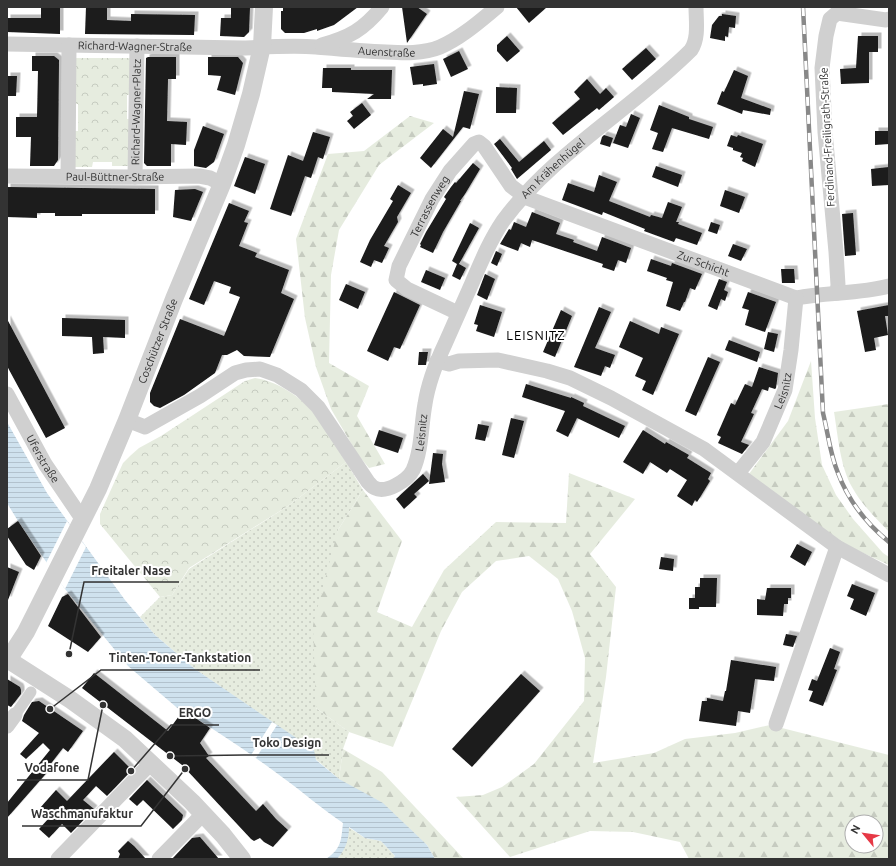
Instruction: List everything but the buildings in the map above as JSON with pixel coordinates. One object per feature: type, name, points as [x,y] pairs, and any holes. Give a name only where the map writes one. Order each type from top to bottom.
[{"type":"street","name":"Coschützer Straße","points":[[8,660],[26,632],[55,576],[80,527],[106,470],[174,299],[222,184],[236,145],[262,46],[264,7]]},
{"type":"street","points":[[315,47],[349,37],[360,29],[382,7]]},
{"type":"street","name":"Auenstraße","points":[[262,46],[315,47],[350,51],[420,53],[440,47],[460,37],[498,7]]},
{"type":"street","name":"Am Krähenhügel","points":[[437,361],[493,237],[503,222],[524,196],[571,152],[645,92],[691,50],[695,45],[696,7]]},
{"type":"street","name":"Ferdinand-Freiligrath-Straße","points":[[837,294],[838,285],[836,252],[825,132],[822,68],[826,36],[830,19],[837,12],[886,20],[889,19]]},
{"type":"street","name":"Richard-Wagner-Straße","points":[[7,44],[243,48],[262,46]]},
{"type":"street","points":[[68,176],[69,46]]},
{"type":"street","name":"Richard-Wagner-Platz","points":[[135,177],[137,46]]},
{"type":"street","name":"Terrassenweg","points":[[458,313],[407,289],[396,280],[399,266],[430,202],[450,171],[474,144],[479,142],[484,146],[511,186],[524,196]]},
{"type":"street","name":"Paul-Büttner-Straße","points":[[7,176],[201,176],[222,184]]},
{"type":"street","name":"Zur Schicht","points":[[524,196],[796,298],[814,295],[837,294],[889,286]]},
{"type":"street","name":"Leisnitz","points":[[738,473],[763,442],[785,390],[791,350],[796,298]]},
{"type":"street","points":[[437,361],[449,364],[459,361],[498,360],[547,371],[570,378],[611,398],[704,449],[837,547],[889,575]]},
{"type":"street","name":"Leisnitz","points":[[127,420],[146,427],[200,396],[235,373],[246,370],[260,369],[277,375],[301,390],[318,407],[368,482],[374,488],[384,490],[395,486],[412,471],[417,458],[425,403],[437,361]]},
{"type":"street","name":"Uferstraße","points":[[7,394],[80,527]]},
{"type":"street","points":[[776,724],[837,547]]},
{"type":"street","points":[[8,660],[71,700],[112,729],[151,763],[203,814],[223,835],[242,859]]},
{"type":"street","points":[[11,720],[31,692]]},
{"type":"street","points":[[58,859],[151,763]]},
{"type":"street","points":[[159,859],[203,814]]},
{"type":"green space","points":[[76,58],[130,58],[130,95],[127,95],[127,119],[129,119],[129,166],[112,166],[112,162],[93,162],[92,167],[75,167],[75,131],[78,131],[78,104],[76,104]]},
{"type":"green space","points":[[410,116],[434,123],[379,165],[339,230],[331,275],[329,363],[369,386],[357,416],[385,464],[369,468],[358,455],[331,409],[316,367],[305,318],[296,239],[328,154],[364,151]]},
{"type":"green space","points":[[811,361],[815,418],[822,465],[836,495],[853,519],[883,553],[889,557],[889,565],[839,542],[749,474],[788,421]]},
{"type":"green space","points":[[255,378],[271,382],[279,386],[293,394],[306,405],[321,423],[346,462],[288,506],[189,568],[172,595],[160,597],[100,524],[100,514],[123,463],[139,448],[161,436],[245,381]]},
{"type":"green space","points":[[889,404],[889,532],[869,511],[848,479],[840,451],[834,412]]},
{"type":"green space","points":[[346,462],[363,490],[338,530],[316,708],[349,732],[343,749],[339,779],[272,722],[195,669],[155,635],[140,617],[160,597],[172,595],[189,569],[288,506]]},
{"type":"green space","points":[[569,473],[635,499],[590,554],[616,587],[606,677],[593,763],[654,753],[685,739],[735,733],[770,725],[889,755],[889,859],[689,859],[680,842],[633,832],[590,831],[510,857],[456,797],[483,795],[502,787],[534,764],[584,701],[585,658],[572,611],[558,579],[529,556],[496,561],[462,592],[441,631],[393,747],[349,732],[316,708],[313,625],[338,530],[363,490],[402,541],[377,612],[412,627],[444,570],[496,522],[566,523]]},
{"type":"green space","points":[[343,749],[382,772],[464,859],[435,859],[427,845],[339,779]]},
{"type":"green space","points":[[348,827],[365,838],[381,841],[395,856],[393,859],[337,859],[339,857]]},
{"type":"water","points":[[7,422],[47,493],[125,600],[155,635],[195,669],[314,750],[316,760],[339,779],[383,803],[427,845],[435,859],[393,859],[395,856],[381,841],[365,838],[349,827],[346,844],[343,851],[337,859],[326,859],[335,851],[340,843],[343,823],[249,753],[191,715],[182,712],[128,666],[65,589],[7,503]]},
{"type":"pier","points":[[67,521],[86,547],[65,589],[46,563]]},
{"type":"pier","points":[[272,722],[277,725],[256,758],[251,755]]},
{"type":"railway","points":[[803,7],[823,413],[833,458],[847,493],[859,511],[889,542]]},
{"type":"place","name":"Freitaler Nase","points":[[69,654]]},
{"type":"place","name":"Vodafone","points":[[103,705]]},
{"type":"place","name":"Tinten-Toner-Tankstation","points":[[50,709]]},
{"type":"place","name":"Toko Design","points":[[170,756]]},
{"type":"place","name":"Waschmanufaktur","points":[[185,769]]},
{"type":"place","name":"ERGO","points":[[131,771]]},
{"type":"district","name":"LEISNITZ","points":[[536,335]]}]
